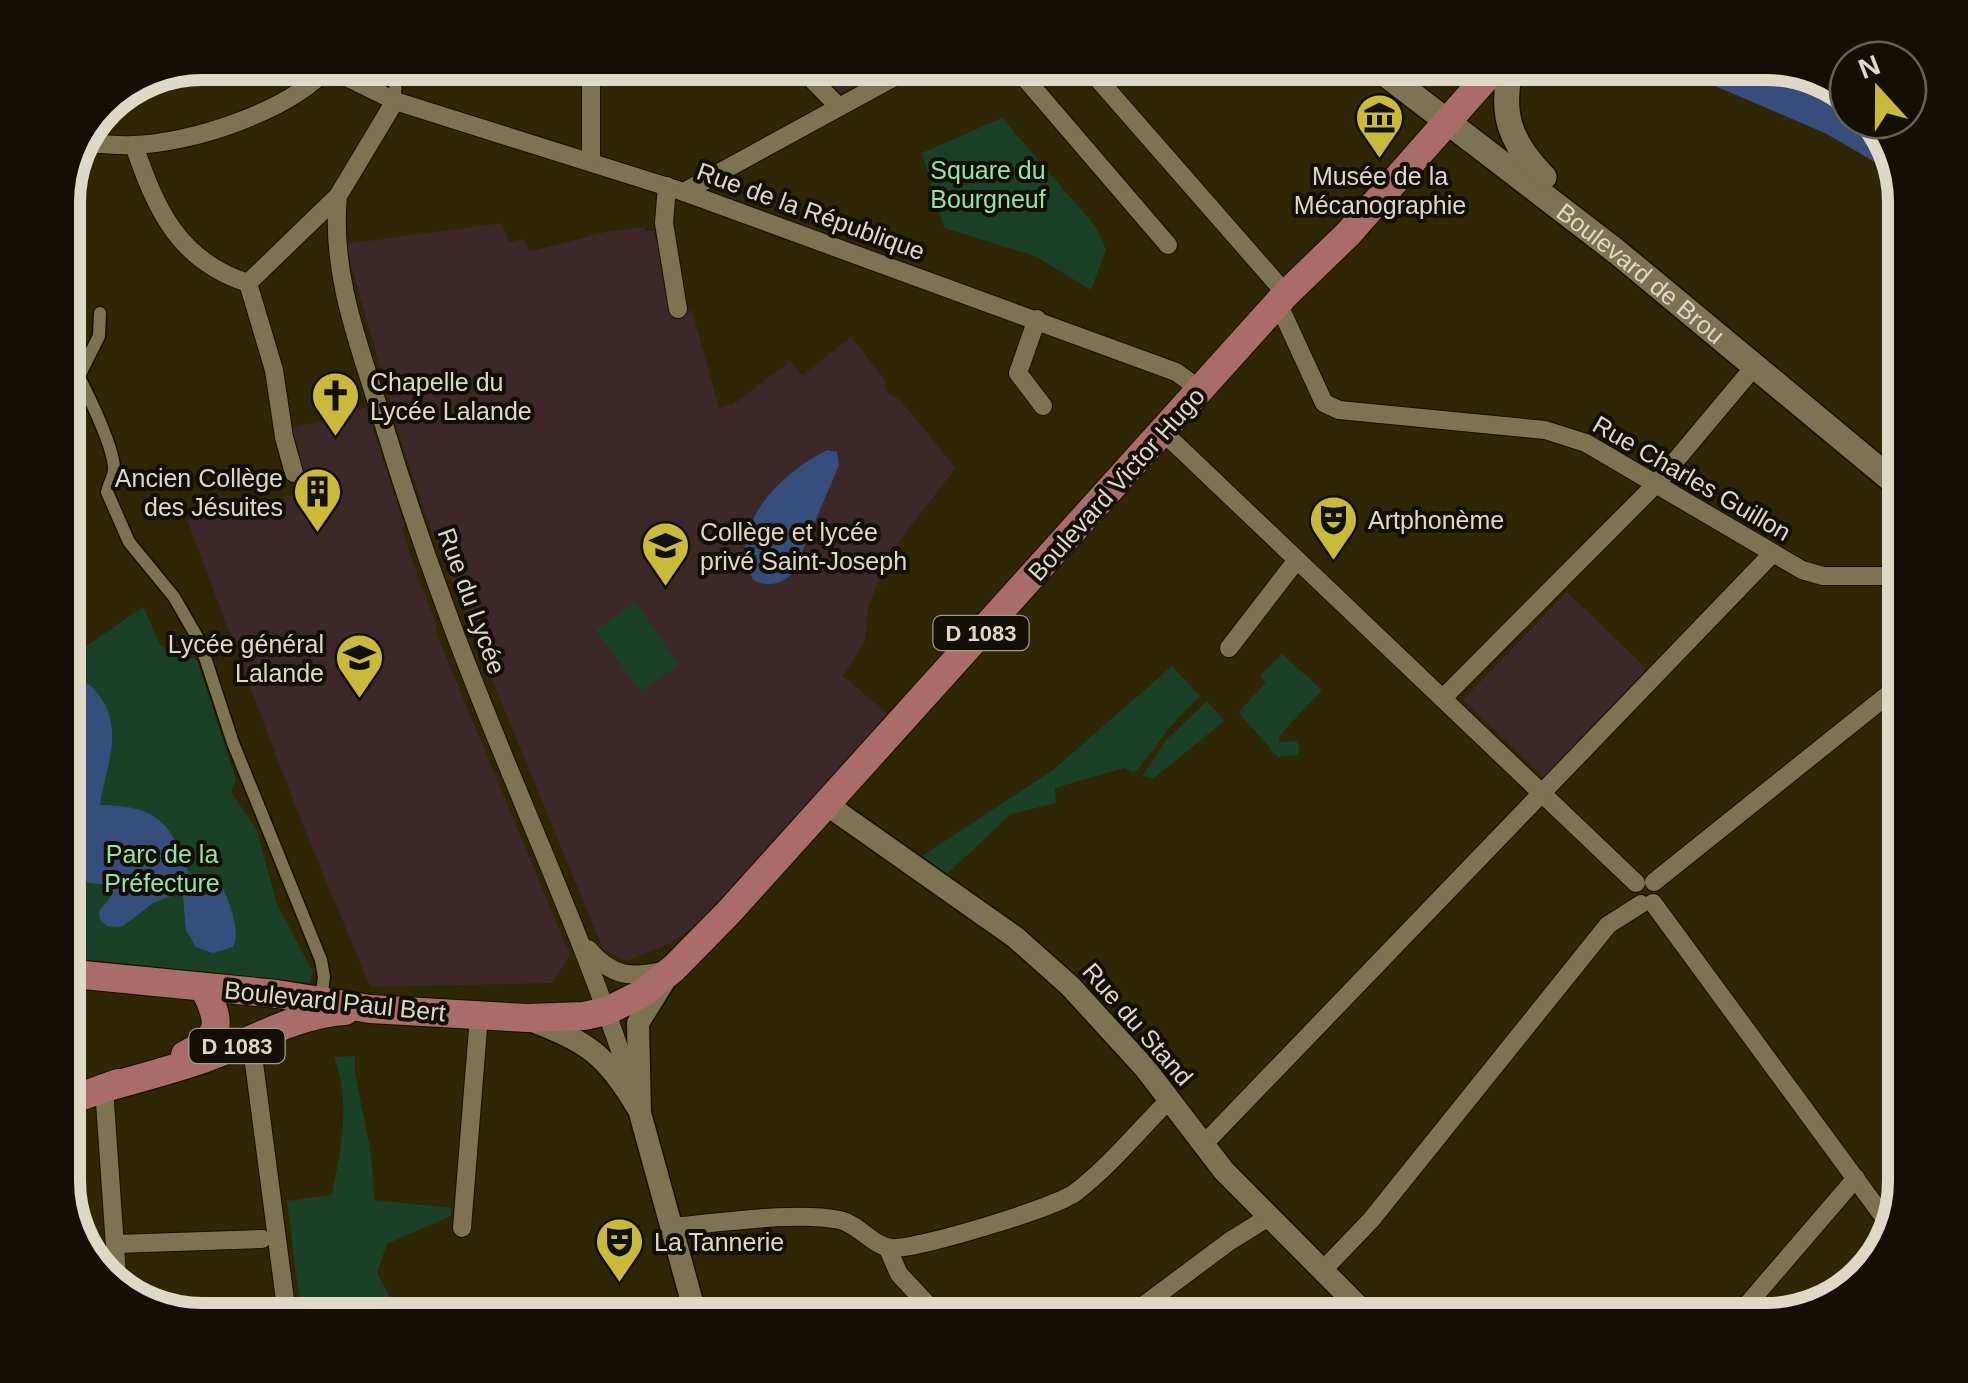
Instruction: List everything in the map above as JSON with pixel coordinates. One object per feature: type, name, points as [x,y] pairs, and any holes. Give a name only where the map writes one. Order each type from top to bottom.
[{"type":"main road","name":"Boulevard de Brou","points":[[1396,80],[1617,252],[1888,476]]},
{"type":"main road","name":"D 1083","points":[[1449,119],[1483,80]]},
{"type":"main road","points":[[1508,80],[1508,117],[1515,143],[1617,252]]},
{"type":"main road","name":"Boulevard Victor Hugo","points":[[607,1010],[642,993],[674,968],[1449,119]]},
{"type":"main road","name":"Boulevard Paul Bert","points":[[80,974],[321,1000],[370,1009],[526,1018],[584,1016],[607,1010]]},
{"type":"main road","name":"D 1083","points":[[80,1097],[175,1061],[208,1043],[215,1018],[204,988]]},
{"type":"main road","name":"D 1083","points":[[104,1088],[202,1059],[330,1012],[370,1009]]},
{"type":"street","points":[[96,144],[134,146],[176,140],[261,111],[312,80]]},
{"type":"street","name":"Rue de la République","points":[[356,80],[395,100],[591,160],[1037,319],[1176,372],[1202,390]]},
{"type":"street","points":[[248,283],[338,196],[395,100],[396,80]]},
{"type":"street","points":[[591,80],[591,160]]},
{"type":"street","points":[[813,80],[838,106]]},
{"type":"street","points":[[678,310],[664,223],[675,189],[886,80]]},
{"type":"street","points":[[1027,80],[1168,245]]},
{"type":"street","points":[[1099,80],[1282,298]]},
{"type":"street","points":[[134,146],[156,201],[177,239],[226,276],[248,283]]},
{"type":"street","name":"Rue du Lycée","points":[[338,196],[335,230],[342,288],[397,466],[448,614],[607,1010],[640,1113]]},
{"type":"street","points":[[248,283],[274,370],[284,438],[294,473]]},
{"type":"street","name":"Rue Charles Guillon","points":[[1282,298],[1324,403],[1339,410],[1545,430],[1586,443],[1802,570],[1824,576],[1888,576]]},
{"type":"street","points":[[100,313],[99,336],[80,374],[114,468],[107,492],[129,542],[174,597],[200,642],[233,743],[321,960],[321,1000]]},
{"type":"street","points":[[1037,319],[1018,373],[1043,406]]},
{"type":"street","points":[[1443,698],[1656,484],[1754,367]]},
{"type":"street","points":[[1163,432],[1296,561],[1645,883]]},
{"type":"street","points":[[1204,1144],[1772,554]]},
{"type":"street","points":[[1229,648],[1296,561]]},
{"type":"street","points":[[1883,1215],[1647,903],[1633,895],[1888,694]]},
{"type":"street","name":"Rue du Stand","points":[[826,804],[1015,938],[1070,986],[1145,1068],[1268,1218],[1355,1303]]},
{"type":"street","points":[[1322,1270],[1371,1220],[1608,924],[1647,903]]},
{"type":"street","points":[[581,941],[608,968],[623,975],[674,968]]},
{"type":"street","points":[[640,1113],[638,1024],[648,1002],[674,968]]},
{"type":"street","points":[[462,1228],[478,1016]]},
{"type":"street","points":[[526,1018],[595,1051],[618,1075],[640,1113],[692,1303]]},
{"type":"street","points":[[250,1040],[285,1300]]},
{"type":"street","points":[[104,1088],[117,1268]]},
{"type":"street","points":[[888,1248],[921,1244],[1075,1194],[1169,1100]]},
{"type":"street","points":[[1749,1303],[1856,1178]]},
{"type":"street","points":[[672,1227],[722,1221],[824,1218],[854,1224],[888,1248],[899,1274],[926,1303]]},
{"type":"street","points":[[1147,1303],[1268,1218]]},
{"type":"street","points":[[116,1244],[262,1239]]},
{"type":"shaded area","points":[[827,80],[865,80],[840,93]]},
{"type":"shaded area","name":"Collège et lycée privé Saint-Joseph","points":[[502,223],[509,242],[524,239],[529,252],[605,232],[645,227],[645,231],[654,231],[655,241],[663,241],[675,316],[692,310],[719,408],[731,406],[790,361],[802,375],[851,337],[886,381],[888,393],[900,400],[956,468],[888,555],[868,608],[865,642],[843,676],[889,715],[707,917],[671,943],[627,961],[603,949],[439,551],[407,461],[345,244]]},
{"type":"shaded area","name":"Lycée général Lalande","points":[[366,407],[436,633],[570,955],[553,983],[370,987],[296,808],[187,520],[241,503],[243,510],[296,494],[295,490],[307,484],[291,429]]},
{"type":"shaded area","points":[[1567,592],[1647,669],[1544,777],[1463,700]]},
{"type":"green space","points":[[1787,82],[1805,86],[1828,101]]},
{"type":"green space","name":"Square du Bourgneuf","points":[[1002,118],[1096,227],[1106,250],[1091,290],[1035,256],[944,228],[922,153]]},
{"type":"green space","points":[[635,602],[679,664],[640,692],[596,630]]},
{"type":"green space","name":"Parc de la Préfecture","points":[[143,607],[161,646],[197,660],[236,779],[231,792],[257,830],[276,902],[313,972],[310,983],[80,959],[80,649]]},
{"type":"green space","points":[[1282,654],[1322,690],[1280,735],[1279,742],[1298,741],[1299,755],[1278,757],[1238,712],[1266,683],[1260,676]]},
{"type":"green space","points":[[1172,666],[1200,696],[1169,728],[1138,770],[1124,768],[1055,788],[1056,803],[1011,814],[947,874],[922,856],[1053,770]]},
{"type":"green space","points":[[1207,701],[1224,721],[1153,779],[1142,776],[1167,739]]},
{"type":"green space","points":[[355,1056],[375,1200],[451,1208],[451,1216],[387,1244],[377,1273],[392,1301],[300,1303],[287,1201],[332,1195],[343,1109],[334,1057]]},
{"type":"water","points":[[1701,80],[1787,82],[1828,101],[1828,135]]},
{"type":"water","points":[[1837,140],[1871,140],[1883,166]]},
{"type":"water","points":[[827,450],[837,452],[839,465],[794,571],[775,583],[753,580],[746,560],[746,540],[752,521],[776,487]]},
{"type":"water","points":[[80,683],[90,685],[102,699],[112,728],[100,805],[136,809],[160,820],[176,841],[189,874],[217,879],[235,923],[233,947],[213,953],[196,947],[186,930],[183,896],[178,893],[153,903],[122,927],[107,926],[100,920],[99,911],[110,898],[112,888],[80,880]]},
{"type":"place","name":"Musée de la Mécanographie","points":[[1380,160]]},
{"type":"place","name":"Chapelle du Lycée Lalande","points":[[335,438]]},
{"type":"place","name":"Ancien Collège des Jésuites","points":[[318,534]]},
{"type":"place","name":"Artphonème","points":[[1333,562]]},
{"type":"place","name":"Collège et lycée privé Saint-Joseph","points":[[665,588]]},
{"type":"place","name":"Lycée général Lalande","points":[[359,700]]},
{"type":"place","name":"La Tannerie","points":[[619,1284]]}]
